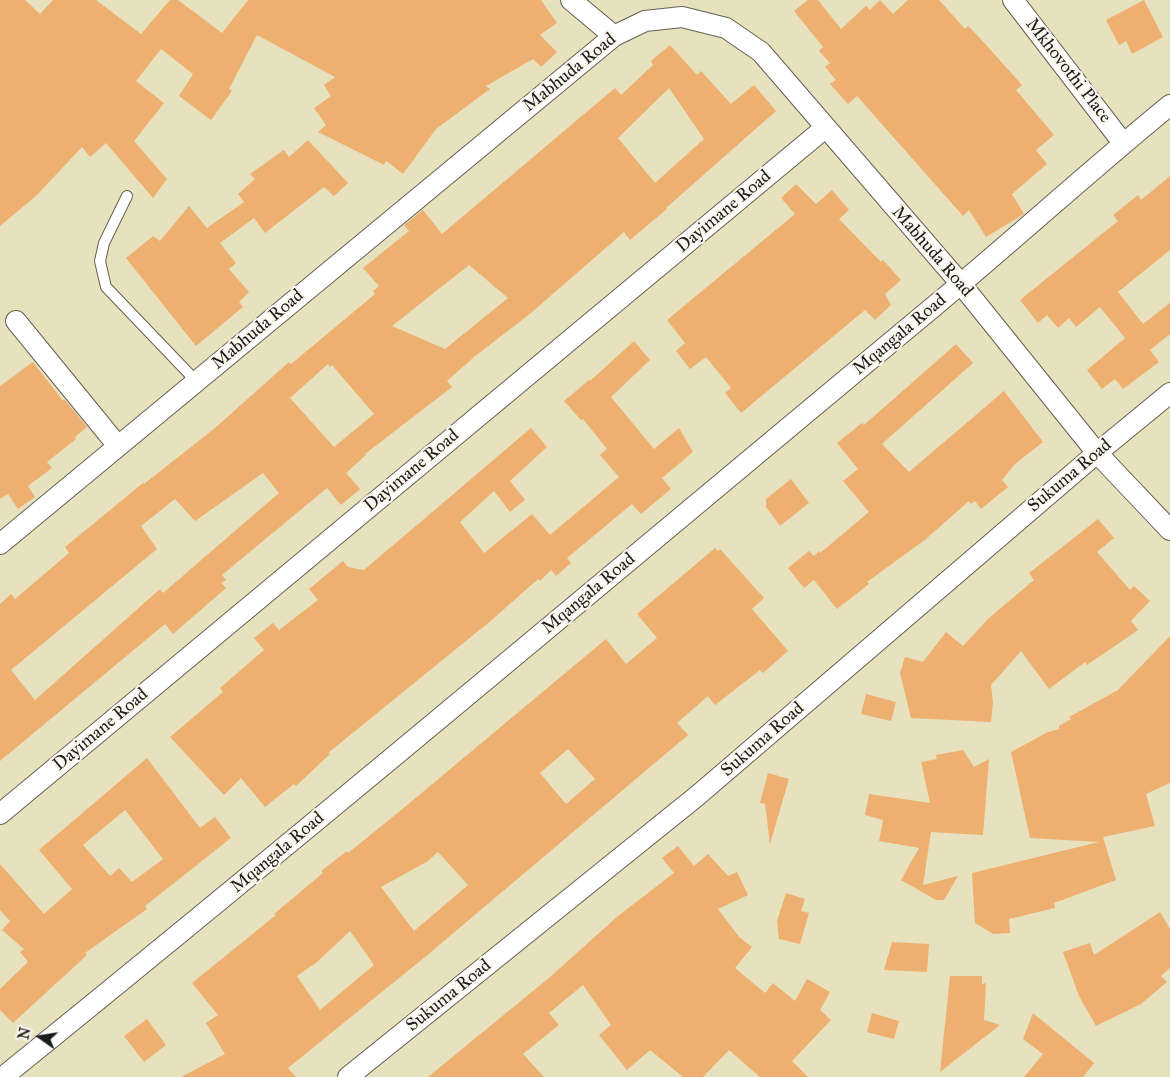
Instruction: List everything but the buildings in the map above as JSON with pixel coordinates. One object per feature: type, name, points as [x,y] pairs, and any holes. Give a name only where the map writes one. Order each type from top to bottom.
[{"type":"street","points":[[571,0],[614,36]]},
{"type":"street","name":"Mkhovothi Place","points":[[1013,0],[1123,143]]},
{"type":"street","name":"Mabhuda Road","points":[[0,544],[614,36],[644,21],[682,17],[726,28],[761,52],[961,284],[1097,453],[1170,530]]},
{"type":"street","name":"Mqangala Road","points":[[2,1076],[182,932],[961,284],[1123,143],[1170,105]]},
{"type":"street","name":"Dayimane Road","points":[[0,814],[825,128]]},
{"type":"street","points":[[16,321],[118,446]]},
{"type":"street","name":"Sukuma Road","points":[[348,1077],[697,796],[1097,453],[1170,393]]},
{"type":"lane","points":[[127,196],[104,243],[100,261],[106,287],[196,381]]}]
